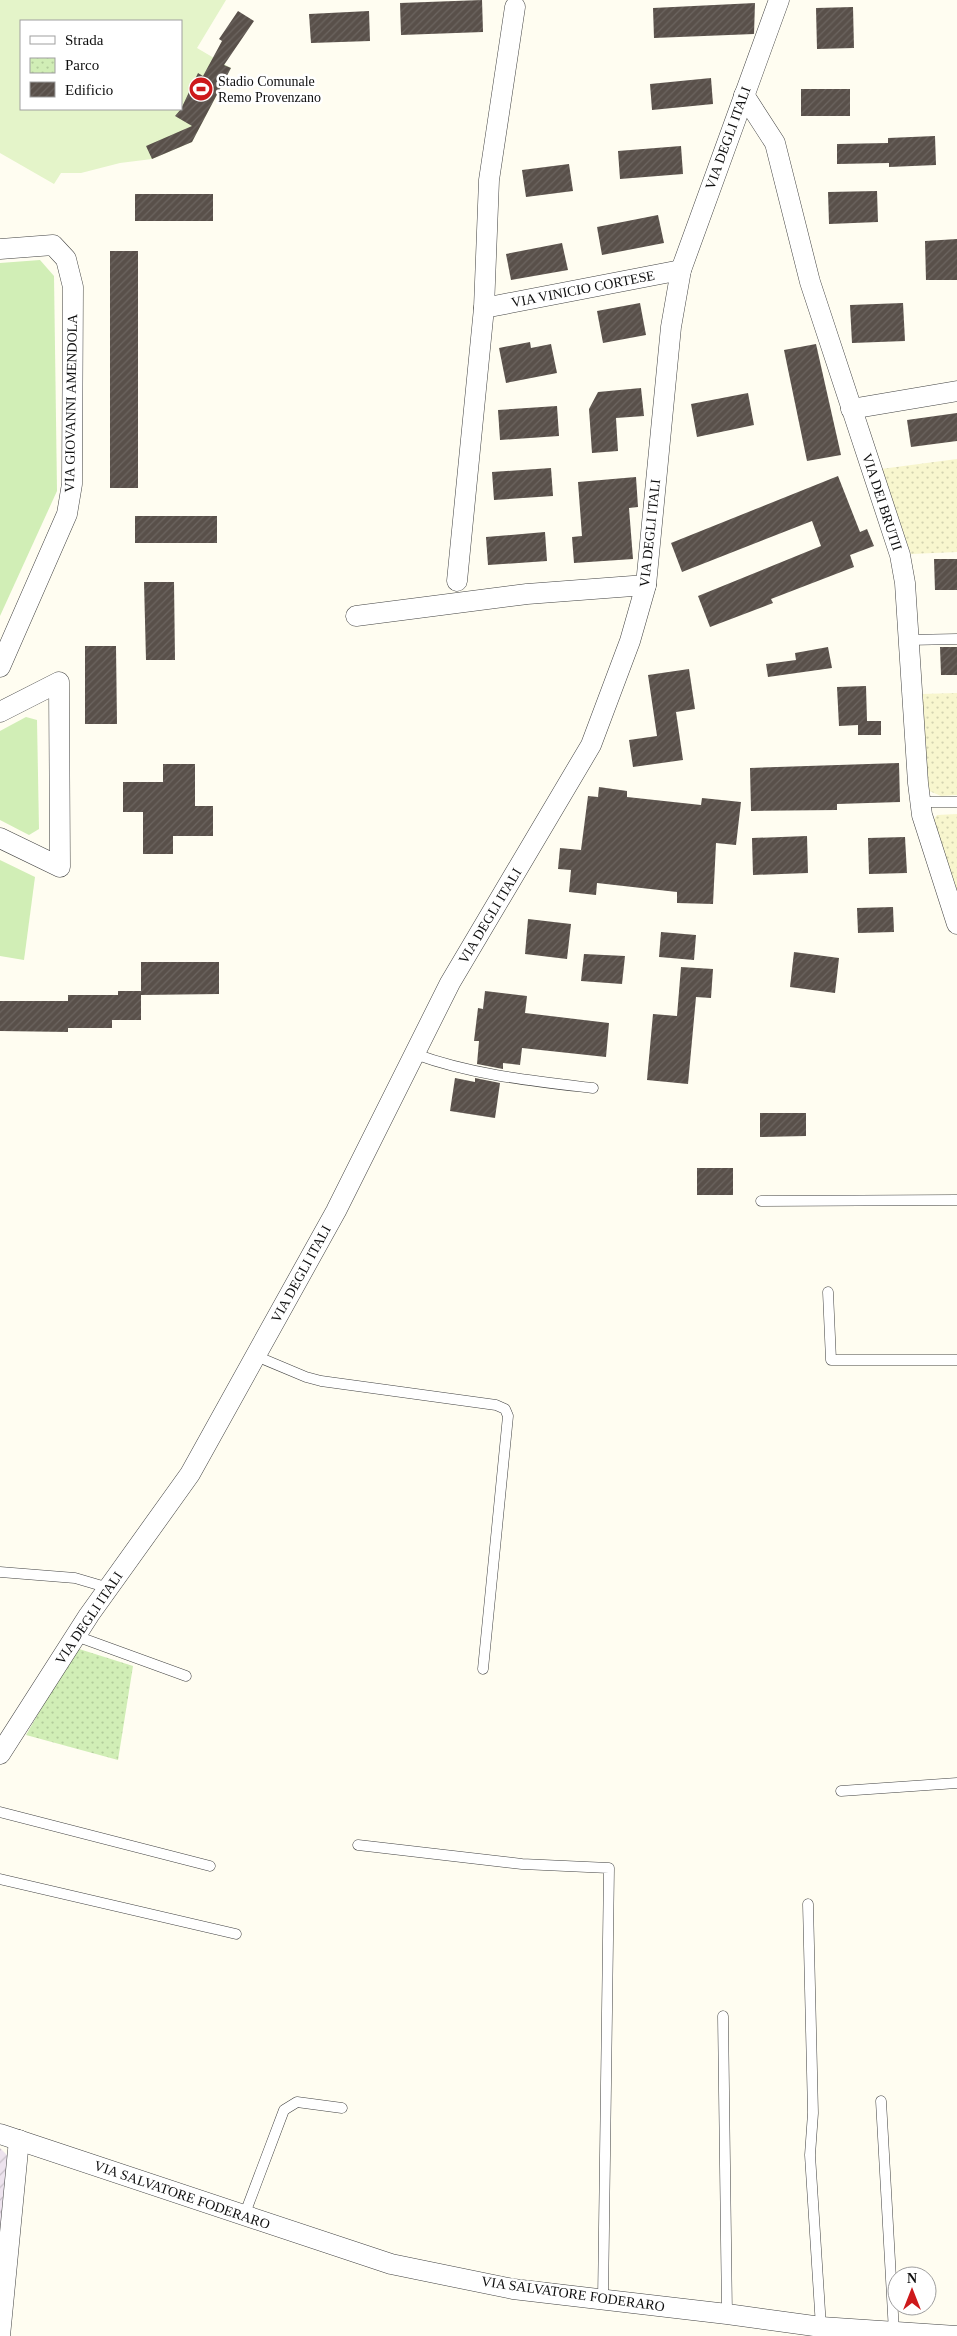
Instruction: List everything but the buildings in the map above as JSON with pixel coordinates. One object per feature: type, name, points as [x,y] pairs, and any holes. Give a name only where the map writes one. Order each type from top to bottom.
[{"type":"street","name":"VIA DEGLI ITALI","points":[[0,1754],[76,1636],[190,1474],[336,1211],[450,982],[591,745],[630,640],[646,585],[671,327],[681,270],[779,0]]},
{"type":"street","points":[[457,581],[484,308],[489,180],[515,7]]},
{"type":"street","name":"VIA DEI BRUTII","points":[[744,95],[775,143],[810,282],[900,556],[904,583],[922,815],[957,924]]},
{"type":"street","name":"VIA GIOVANNI AMENDOLA","points":[[0,249],[53,245],[66,259],[73,287],[73,307],[72,484],[67,514],[0,667]]},
{"type":"street","name":"VIA VINICIO CORTESE","points":[[484,308],[681,270]]},
{"type":"street","points":[[851,409],[957,391]]},
{"type":"street","points":[[356,616],[527,594],[646,585]]},
{"type":"street","points":[[0,712],[59,682],[60,867],[0,838]]},
{"type":"street","name":"VIA SALVATORE FODERARO","points":[[0,2134],[391,2264],[513,2289],[821,2327],[957,2336]]},
{"type":"street","points":[[0,2336],[19,2140]]},
{"type":"lane","points":[[908,640],[957,639]]},
{"type":"lane","points":[[920,802],[957,802]]},
{"type":"lane","points":[[415,1054],[440,1063],[519,1080],[593,1088]]},
{"type":"lane","points":[[761,1201],[957,1200]]},
{"type":"lane","points":[[828,1292],[831,1360],[957,1360]]},
{"type":"lane","points":[[256,1356],[306,1377],[321,1381],[496,1405],[505,1409],[508,1416],[483,1669]]},
{"type":"lane","points":[[0,1572],[75,1578],[109,1588]]},
{"type":"lane","points":[[76,1636],[186,1676]]},
{"type":"lane","points":[[841,1791],[957,1783]]},
{"type":"lane","points":[[0,1812],[210,1866]]},
{"type":"lane","points":[[358,1845],[522,1864],[610,1868],[603,2300]]},
{"type":"lane","points":[[0,1879],[236,1934]]},
{"type":"lane","points":[[808,1904],[813,2113],[810,2155],[821,2327]]},
{"type":"lane","points":[[723,2016],[727,2314]]},
{"type":"lane","points":[[881,2101],[894,2332]]},
{"type":"lane","points":[[244,2216],[284,2110],[297,2102],[342,2108]]},
{"type":"shaded area","points":[[957,459],[957,552],[911,554],[881,469]]},
{"type":"shaded area","points":[[957,693],[957,795],[941,796],[927,790],[921,694]]},
{"type":"shaded area","points":[[957,814],[957,897],[932,822],[937,815]]},
{"type":"shaded area","points":[[0,2148],[12,2160],[0,2276]]},
{"type":"green space","name":"Stadio Comunale Remo Provenzano","points":[[0,0],[226,0],[197,48],[231,68],[192,142],[152,159],[120,163],[81,173],[61,173],[54,184],[0,153]]},
{"type":"green space","points":[[40,260],[54,276],[57,491],[0,616],[0,263]]},
{"type":"green space","points":[[26,717],[37,720],[39,829],[29,835],[0,820],[0,731]]},
{"type":"green space","points":[[0,860],[35,877],[24,960],[0,956]]},
{"type":"green space","points":[[76,1648],[133,1666],[118,1760],[26,1735]]},
{"type":"place","name":"Stadio Comunale Remo Provenzano","points":[[201,89]]}]
